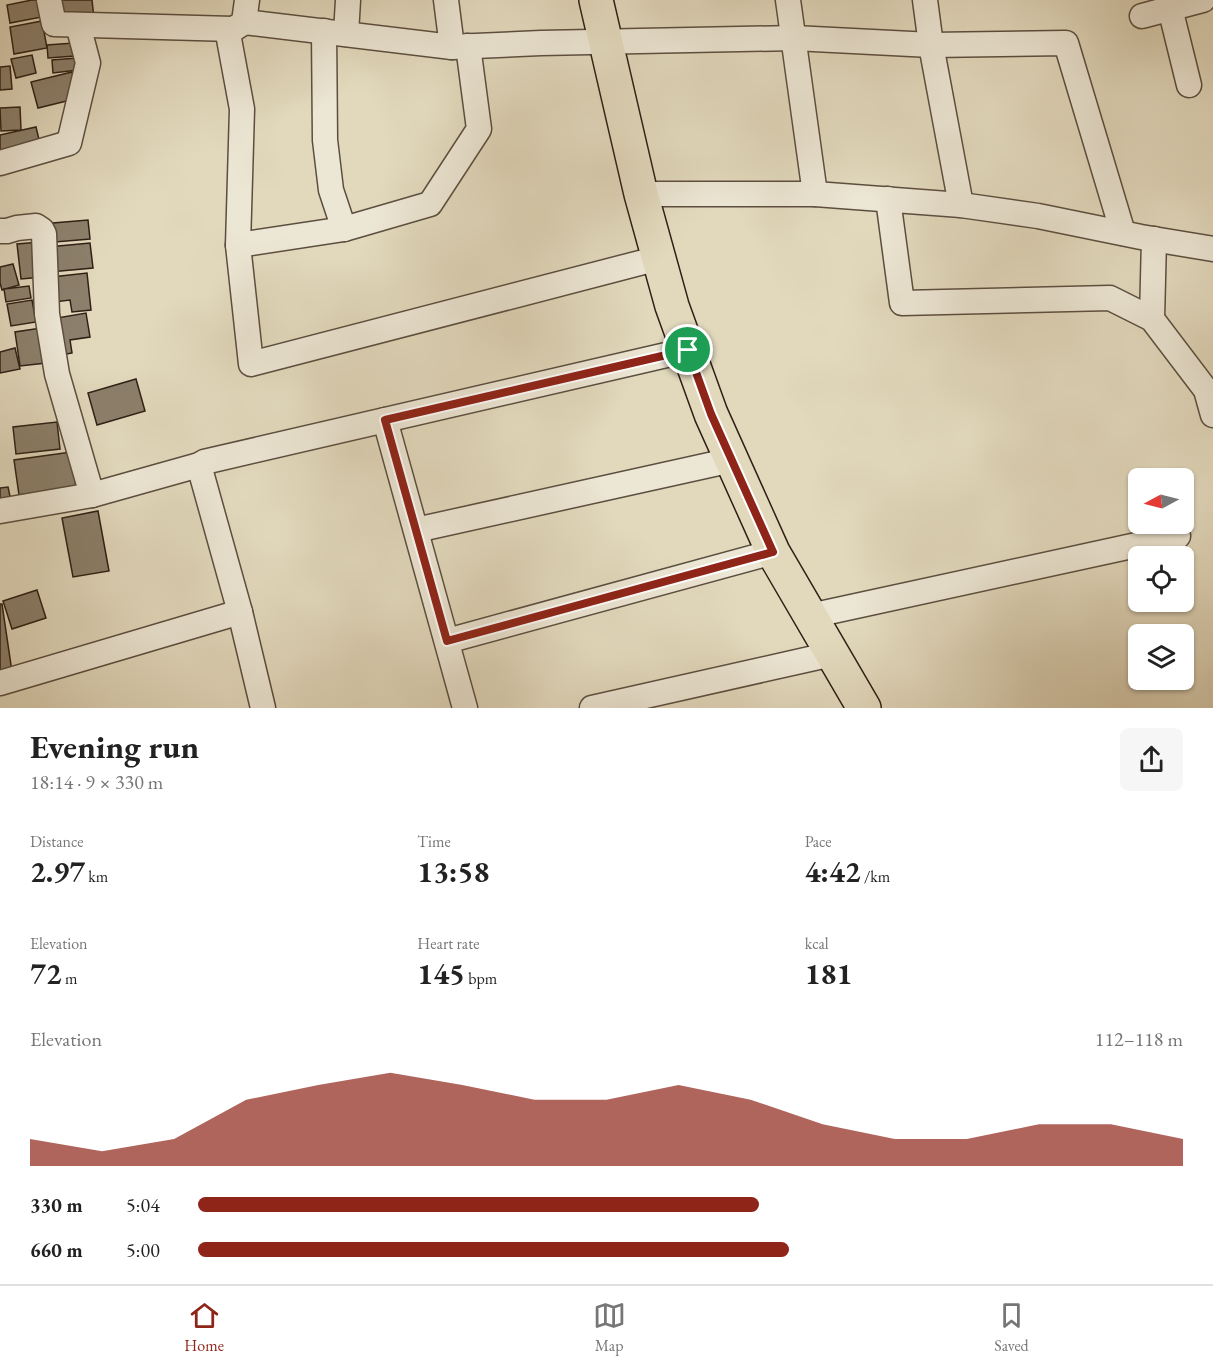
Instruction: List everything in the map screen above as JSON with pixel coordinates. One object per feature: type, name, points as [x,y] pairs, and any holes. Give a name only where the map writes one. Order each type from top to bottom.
[{"type":"main road","points":[[596,0],[641,194],[672,306],[711,414],[773,552],[864,708]]},
{"type":"street","points":[[49,0],[54,24],[78,25],[241,17],[335,33],[460,47],[541,43],[794,38],[930,45],[1066,43],[1123,233]]},
{"type":"street","points":[[344,229],[331,190],[325,140],[335,33],[348,0]]},
{"type":"street","points":[[238,245],[344,229],[429,204],[479,129],[460,47],[446,0]]},
{"type":"street","points":[[788,0],[814,194]]},
{"type":"street","points":[[925,0],[930,45],[961,205]]},
{"type":"street","points":[[1142,16],[1203,0]]},
{"type":"street","points":[[1170,8],[1189,85]]},
{"type":"street","points":[[241,17],[230,33],[230,47],[243,109],[238,245],[251,364],[659,258]]},
{"type":"street","points":[[0,163],[69,143],[88,63],[78,25]]},
{"type":"street","points":[[641,194],[814,194],[961,205],[1038,216],[1213,249]]},
{"type":"street","points":[[888,199],[902,303],[1110,298],[1152,319],[1206,390],[1213,415]]},
{"type":"street","points":[[0,231],[36,226],[44,234],[47,314],[57,374],[92,495]]},
{"type":"street","points":[[1152,319],[1154,239]]},
{"type":"street","points":[[0,511],[92,495],[204,462],[688,350]]},
{"type":"street","points":[[385,420],[465,708]]},
{"type":"street","points":[[416,530],[732,460]]},
{"type":"street","points":[[199,465],[240,612],[263,708]]},
{"type":"street","points":[[810,616],[1178,536]]},
{"type":"street","points":[[447,641],[773,552]]},
{"type":"street","points":[[0,683],[240,612]]},
{"type":"street","points":[[592,708],[832,654]]},
{"type":"building","points":[[44,0],[47,16],[10,23],[7,5]]},
{"type":"building","points":[[55,0],[92,0],[94,18],[58,22]]},
{"type":"building","points":[[42,21],[47,48],[14,54],[10,27]]},
{"type":"building","points":[[74,43],[75,56],[48,58],[47,45]]},
{"type":"building","points":[[32,55],[36,73],[16,78],[11,59]]},
{"type":"building","points":[[77,58],[78,70],[53,73],[52,60]]},
{"type":"building","points":[[10,66],[12,89],[0,90],[0,67]]},
{"type":"building","points":[[72,72],[79,98],[38,108],[31,82]]},
{"type":"building","points":[[20,107],[21,130],[1,131],[0,108]]},
{"type":"building","points":[[36,127],[41,148],[0,156],[0,135]]},
{"type":"building","points":[[88,220],[90,239],[55,242],[53,223]]},
{"type":"building","points":[[40,242],[43,277],[21,279],[17,244]]},
{"type":"building","points":[[90,243],[93,268],[50,272],[48,247]]},
{"type":"building","points":[[13,264],[19,285],[2,290],[0,267]]},
{"type":"building","points":[[87,273],[91,310],[72,312],[70,300],[54,302],[52,277]]},
{"type":"building","points":[[29,286],[31,298],[6,302],[4,289]]},
{"type":"building","points":[[32,300],[36,322],[11,326],[7,304]]},
{"type":"building","points":[[86,313],[90,337],[70,340],[72,353],[56,356],[51,319]]},
{"type":"building","points":[[41,328],[46,363],[20,366],[15,332]]},
{"type":"building","points":[[15,348],[20,369],[0,373],[0,352]]},
{"type":"building","points":[[136,379],[145,411],[97,425],[88,393]]},
{"type":"building","points":[[57,422],[60,449],[16,454],[13,427]]},
{"type":"building","points":[[71,452],[76,487],[19,495],[14,460]]},
{"type":"building","points":[[8,487],[11,501],[0,504],[0,488]]},
{"type":"building","points":[[98,511],[109,571],[73,577],[62,518]]},
{"type":"building","points":[[37,590],[46,618],[12,629],[3,601]]},
{"type":"building","points":[[0,604],[2,604],[12,672],[0,674]]},
{"type":"route","points":[[688,350],[711,414],[773,552],[447,641],[385,420],[688,350]]}]
